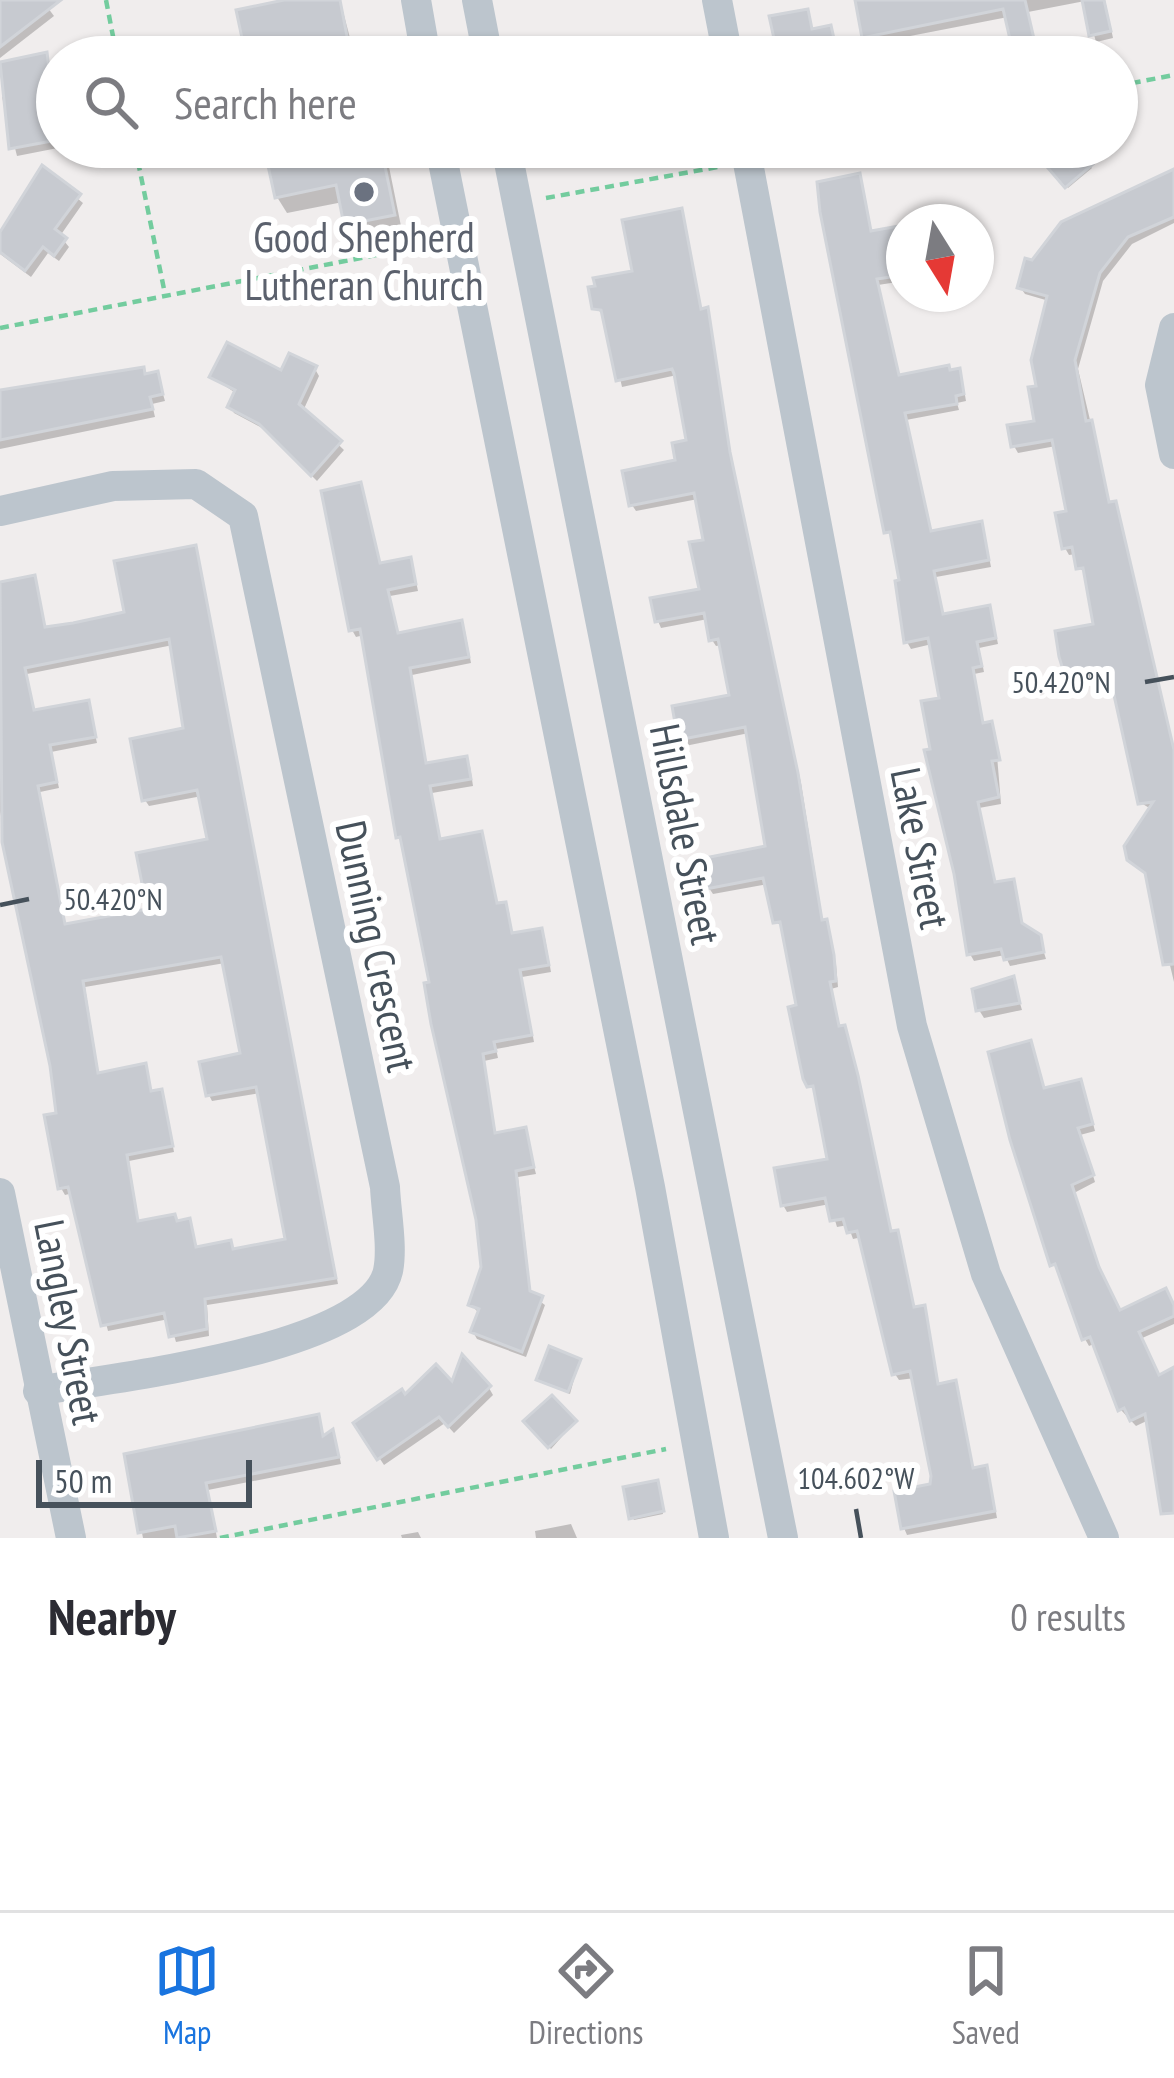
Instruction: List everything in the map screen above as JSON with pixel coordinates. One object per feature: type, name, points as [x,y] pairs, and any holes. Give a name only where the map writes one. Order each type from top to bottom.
[{"type":"street","points":[[416,0],[422,36]]},
{"type":"street","points":[[477,0],[484,36]]},
{"type":"street","points":[[717,0],[724,36]]},
{"type":"street","points":[[444,168],[650,1187],[714,1538]]},
{"type":"street","name":"Hillsdale Street","points":[[510,168],[783,1538]]},
{"type":"street","name":"Lake Street","points":[[749,168],[912,1026],[986,1274],[1104,1538]]},
{"type":"street","points":[[1174,328],[1160,385],[1174,454]]},
{"type":"street","name":"Dunning Crescent","points":[[0,512],[112,487],[196,484],[243,516],[385,1187],[388,1272],[367,1307],[298,1342],[38,1391]]},
{"type":"street","name":"Langley Street","points":[[0,1193],[70,1538]]},
{"type":"path","points":[[106,0],[113,36]]},
{"type":"path","points":[[1138,82],[1174,75]]},
{"type":"path","points":[[139,168],[165,296]]},
{"type":"path","points":[[518,203],[681,168]]},
{"type":"path","points":[[0,328],[456,240]]},
{"type":"path","points":[[220,1538],[695,1443]]},
{"type":"building","points":[[0,0],[61,0],[0,47]]},
{"type":"building","points":[[284,0],[340,0],[347,36],[242,36],[236,10]]},
{"type":"building","points":[[855,0],[1025,0],[1033,36],[1009,36],[1003,9],[862,36]]},
{"type":"building","points":[[1082,0],[1104,0],[1111,31],[1089,36]]},
{"type":"building","points":[[808,9],[812,29],[831,25],[833,36],[773,36],[769,16]]},
{"type":"building","points":[[36,54],[36,144],[9,149],[0,62]]},
{"type":"building","points":[[40,168],[81,194],[55,229],[67,238],[54,256],[43,247],[25,271],[0,252],[0,232]]},
{"type":"building","name":"Good Shepherd Lutheran Church","points":[[269,168],[385,168],[395,215],[344,225],[336,185],[275,198]]},
{"type":"building","points":[[1048,168],[1088,168],[1065,188]]},
{"type":"building","points":[[1174,169],[1174,217],[1128,237],[1100,273],[1075,360],[1109,502],[1116,501],[1174,750],[1174,964],[1163,965],[1145,873],[1127,860],[1124,846],[1153,802],[1138,804],[1108,668],[1065,676],[1059,657],[1055,631],[1093,624],[1083,568],[1076,569],[1072,547],[1062,549],[1055,513],[1066,511],[1052,440],[1011,447],[1007,425],[1034,421],[1028,387],[1036,386],[1031,360],[1047,296],[1017,288],[1025,258],[1032,260],[1061,222]]},
{"type":"building","points":[[860,173],[871,231],[886,228],[886,278],[877,279],[899,375],[949,365],[950,370],[960,368],[964,394],[956,396],[957,404],[905,413],[931,531],[982,521],[989,560],[934,571],[943,614],[990,605],[996,638],[977,642],[982,666],[973,668],[983,723],[992,721],[1000,760],[992,761],[999,797],[978,802],[995,882],[1014,879],[1022,923],[1041,935],[1044,952],[1004,960],[1001,949],[967,955],[954,874],[924,750],[930,749],[921,701],[939,698],[928,638],[904,643],[890,532],[884,533],[817,182]]},
{"type":"building","points":[[682,208],[701,309],[708,307],[730,452],[798,773],[822,920],[827,919],[834,955],[836,981],[830,982],[839,1026],[845,1025],[891,1231],[898,1230],[914,1307],[925,1305],[938,1384],[956,1380],[973,1468],[987,1465],[995,1511],[901,1529],[894,1491],[930,1484],[931,1476],[910,1371],[892,1375],[857,1231],[847,1233],[843,1219],[830,1221],[825,1198],[781,1206],[774,1168],[827,1159],[813,1086],[807,1087],[803,1079],[788,1007],[796,1005],[780,922],[773,923],[763,878],[706,889],[700,859],[765,846],[745,727],[678,740],[672,706],[729,695],[718,639],[709,641],[704,613],[655,622],[650,598],[699,589],[689,542],[703,540],[694,493],[629,506],[622,471],[675,460],[672,443],[686,440],[674,374],[672,369],[616,381],[601,310],[592,309],[588,287],[595,286],[593,278],[632,271],[622,220]]},
{"type":"building","points":[[227,342],[281,370],[289,353],[317,366],[299,404],[342,441],[311,476],[259,424],[227,407],[235,390],[209,377]]},
{"type":"building","points":[[144,367],[145,374],[158,371],[163,394],[150,397],[153,409],[0,440],[0,390]]},
{"type":"building","points":[[361,482],[380,563],[411,557],[416,584],[388,590],[398,633],[462,620],[469,657],[410,668],[426,763],[467,756],[471,779],[430,786],[440,839],[482,831],[497,903],[506,902],[512,933],[542,928],[549,965],[520,970],[532,1035],[494,1042],[496,1051],[483,1054],[495,1133],[526,1127],[534,1167],[516,1171],[530,1291],[543,1296],[522,1352],[470,1332],[479,1309],[468,1305],[481,1267],[476,1220],[431,1024],[424,983],[429,982],[400,837],[396,838],[360,629],[349,631],[321,491]]},
{"type":"building","points":[[196,545],[336,1278],[205,1299],[207,1329],[169,1337],[164,1313],[101,1326],[68,1187],[58,1189],[44,1115],[56,1113],[50,1066],[2,842],[0,582],[35,575],[45,627],[73,623],[124,612],[114,561]],"holes":[[[169,639],[183,728],[130,739],[142,801],[197,790],[207,839],[136,853],[147,909],[65,924],[38,786],[57,782],[50,745],[96,737],[89,700],[34,710],[25,668]],[[221,957],[240,1053],[199,1062],[206,1096],[256,1087],[285,1239],[233,1249],[231,1240],[196,1247],[190,1218],[177,1221],[175,1214],[138,1221],[127,1155],[173,1146],[162,1089],[151,1091],[146,1063],[98,1073],[83,981]]]},
{"type":"building","points":[[1014,976],[1020,1003],[976,1011],[972,989]]},
{"type":"building","points":[[1031,1040],[1044,1088],[1081,1079],[1093,1124],[1078,1128],[1094,1175],[1072,1185],[1099,1267],[1120,1310],[1166,1288],[1174,1305],[1174,1316],[1139,1332],[1159,1375],[1174,1367],[1174,1513],[1161,1514],[1145,1414],[1130,1421],[1124,1408],[1118,1411],[1090,1337],[1082,1340],[1055,1264],[1050,1266],[1010,1140],[988,1052]]},
{"type":"building","points":[[549,1346],[581,1359],[568,1392],[536,1380]]},
{"type":"building","points":[[462,1354],[491,1386],[448,1427],[439,1417],[377,1460],[353,1423],[402,1389],[405,1394],[436,1364],[452,1381]]},
{"type":"building","points":[[552,1395],[577,1421],[548,1448],[523,1421]]},
{"type":"building","points":[[319,1414],[323,1436],[333,1429],[339,1457],[206,1483],[216,1531],[177,1538],[175,1526],[138,1533],[124,1454]]},
{"type":"building","points":[[658,1480],[664,1511],[629,1519],[623,1487]]},
{"type":"place","name":"Good Shepherd Lutheran Church","points":[[364,192]]}]
